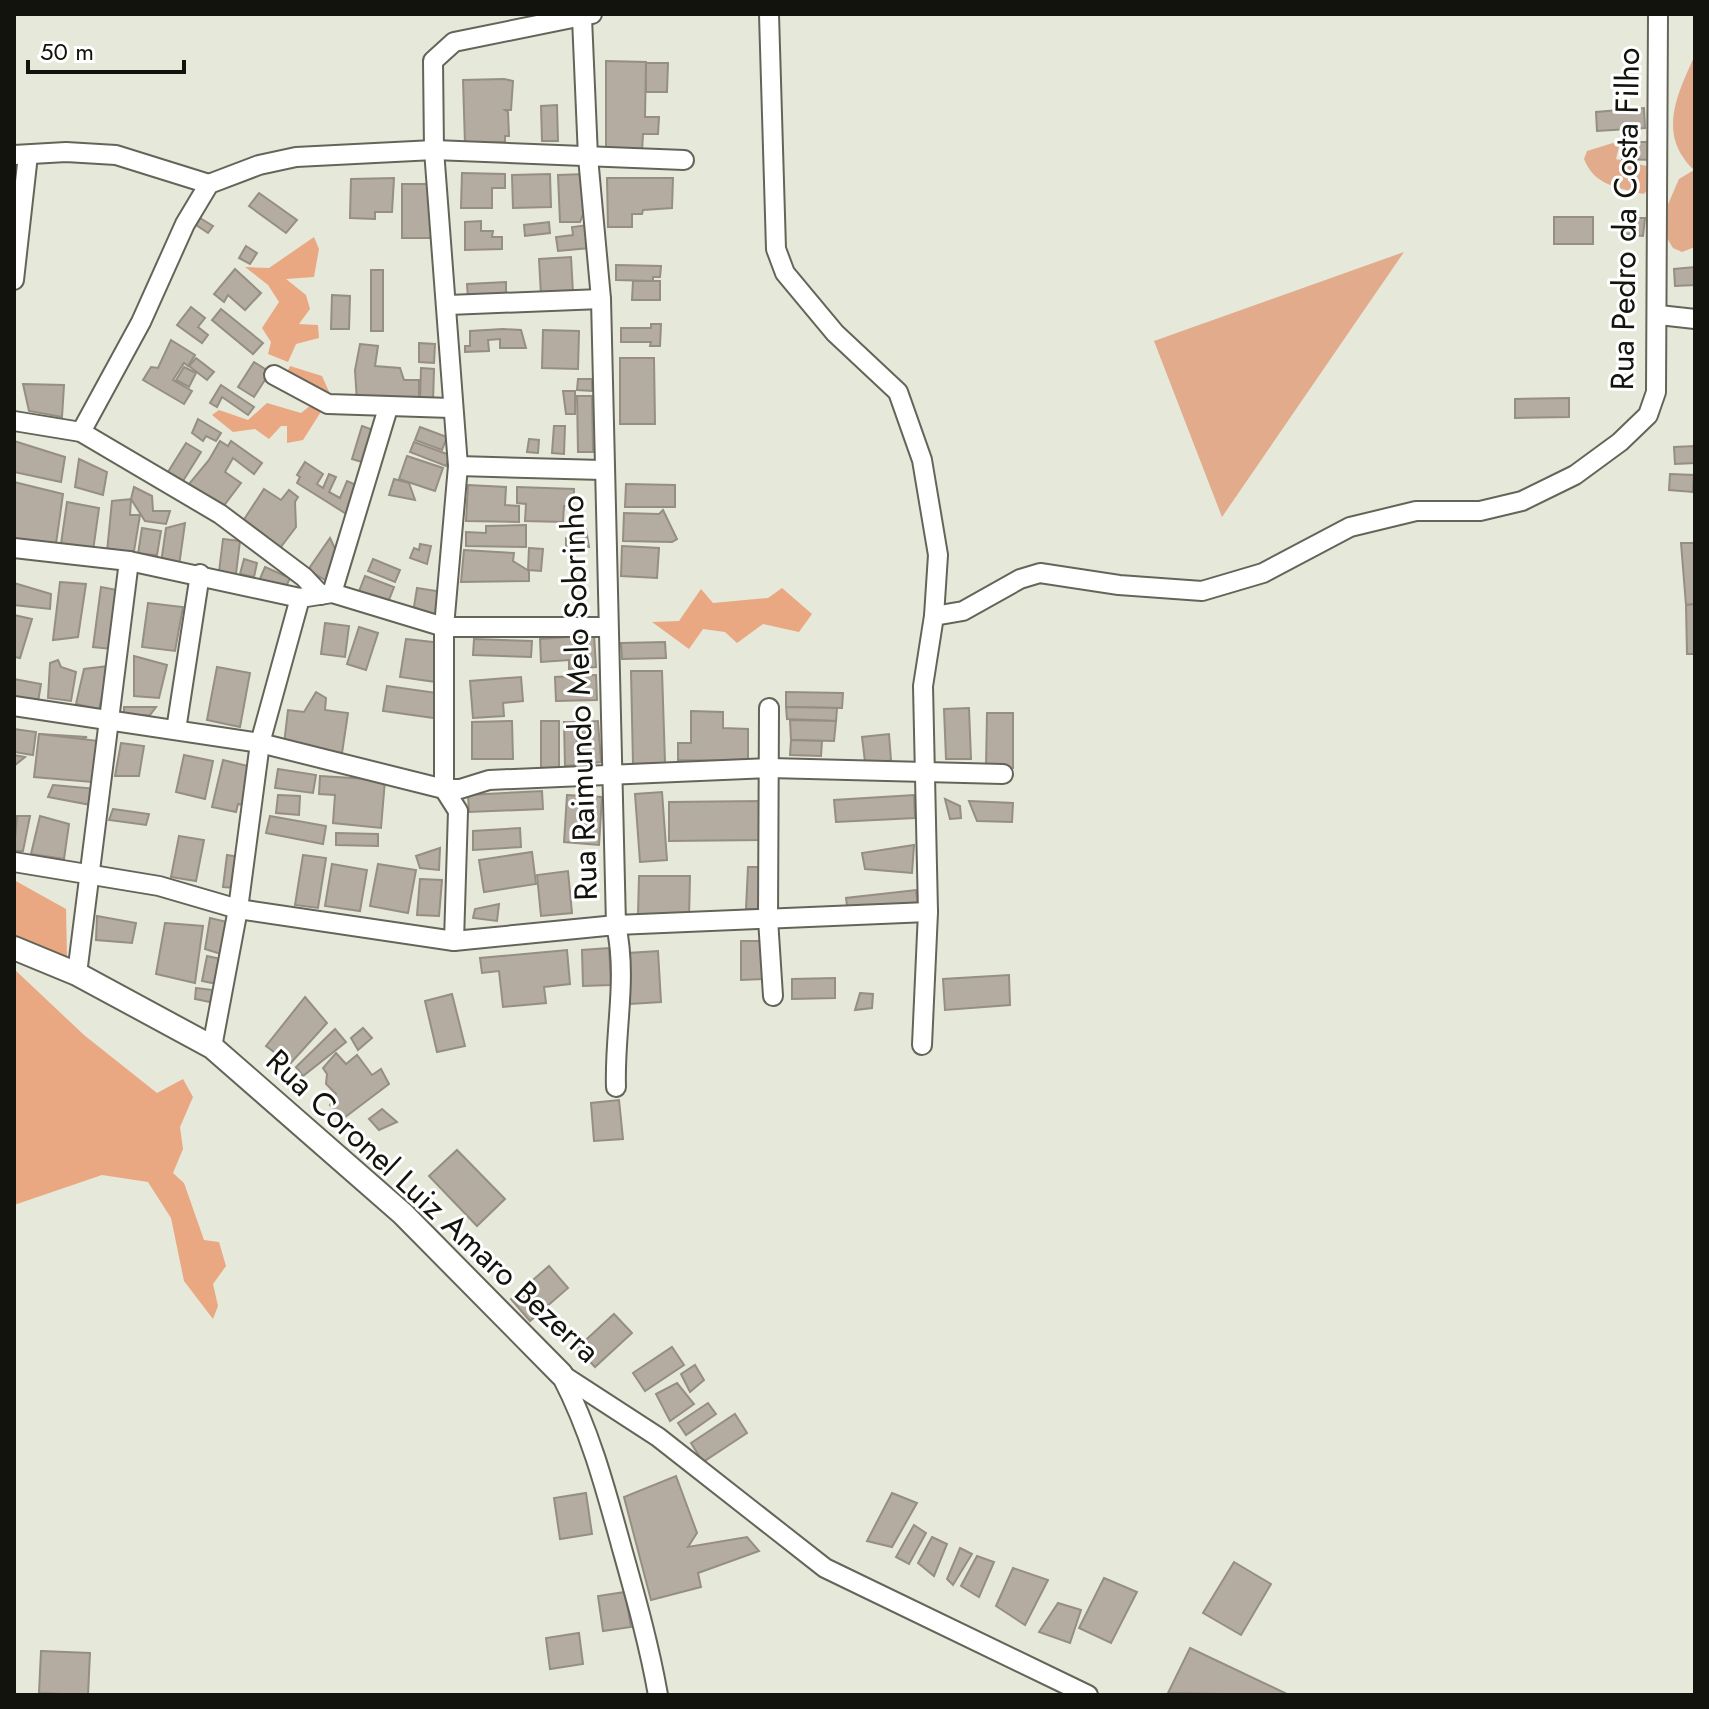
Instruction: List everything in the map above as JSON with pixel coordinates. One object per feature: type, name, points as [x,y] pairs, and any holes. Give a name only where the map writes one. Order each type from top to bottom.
[{"type":"street","points":[[769,14],[776,249],[785,273],[835,333],[898,392],[922,460],[938,555],[934,616],[923,686],[928,912],[922,1045]]},
{"type":"street","name":"Rua Pedro da Costa Filho","points":[[934,616],[963,611],[1020,579],[1040,573],[1119,585],[1202,591],[1263,573],[1350,527],[1416,511],[1480,511],[1522,501],[1575,475],[1620,442],[1648,415],[1656,392],[1659,315],[1658,14]]},
{"type":"street","points":[[454,941],[458,811],[444,789],[444,627],[458,466],[451,408],[448,305],[434,150],[433,61],[454,42],[587,16]]},
{"type":"street","name":"Rua Raimundo Melo Sobrinho","points":[[587,16],[588,157],[601,299],[616,925],[928,912]]},
{"type":"street","points":[[14,280],[21,155],[116,155],[209,184],[259,165],[296,157],[434,150],[684,160]]},
{"type":"street","points":[[81,432],[105,392],[185,224],[209,184]]},
{"type":"street","points":[[448,305],[601,299]]},
{"type":"street","points":[[1659,315],[1695,319]]},
{"type":"street","points":[[274,375],[328,404],[451,408]]},
{"type":"street","points":[[327,594],[388,408]]},
{"type":"street","points":[[14,421],[81,432],[220,514],[327,594],[444,627],[607,627]]},
{"type":"street","points":[[458,466],[603,470]]},
{"type":"street","points":[[14,548],[129,561],[300,598],[327,594]]},
{"type":"street","points":[[77,974],[129,561]]},
{"type":"street","points":[[176,730],[200,574]]},
{"type":"street","points":[[212,1047],[238,909],[260,743],[300,598]]},
{"type":"street","points":[[14,706],[107,723],[260,743],[444,789],[460,789],[489,780],[770,768],[1003,774]]},
{"type":"street","points":[[769,708],[768,919],[773,996]]},
{"type":"street","points":[[14,862],[159,886],[238,909],[454,941],[616,925],[622,954],[616,1087]]},
{"type":"street","name":"Rua Coronel Luiz Amaro Bezerra","points":[[14,948],[77,974],[212,1047],[403,1214],[561,1374],[658,1437],[825,1568],[1088,1695]]},
{"type":"street","points":[[561,1374],[583,1416],[603,1482],[650,1651],[658,1695]]},
{"type":"shaded area","points":[[1695,55],[1695,247],[1682,252],[1673,248],[1659,225],[1679,179],[1694,170],[1676,142],[1673,128],[1677,99]]},
{"type":"shaded area","points":[[1613,143],[1619,147],[1616,159],[1651,167],[1652,188],[1643,194],[1608,184],[1594,175],[1584,159],[1587,151]]},
{"type":"shaded area","points":[[314,237],[319,249],[314,277],[286,279],[306,295],[310,309],[299,324],[318,325],[319,338],[296,344],[288,362],[268,354],[271,342],[262,328],[279,302],[268,285],[245,267],[269,268]]},
{"type":"shaded area","points":[[1404,252],[1222,517],[1154,341]]},
{"type":"shaded area","points":[[290,366],[322,376],[331,396],[303,440],[287,443],[287,426],[281,426],[269,439],[255,429],[233,432],[212,415],[219,410],[248,420],[267,403],[301,413],[311,405],[281,384]]},
{"type":"shaded area","points":[[782,588],[812,614],[799,632],[763,624],[737,643],[725,632],[703,629],[689,649],[652,622],[679,621],[701,589],[713,603],[768,598]]},
{"type":"shaded area","points":[[14,880],[66,909],[67,956],[62,959],[14,942]]},
{"type":"shaded area","points":[[14,969],[84,1035],[157,1093],[183,1079],[193,1097],[180,1127],[183,1149],[173,1173],[184,1183],[204,1240],[219,1242],[226,1266],[213,1284],[218,1306],[213,1319],[184,1281],[171,1218],[148,1182],[102,1175],[14,1205]]},
{"type":"building","points":[[606,61],[646,62],[645,117],[659,117],[658,134],[643,134],[642,151],[606,151]]},
{"type":"building","points":[[646,63],[668,63],[667,92],[646,92]]},
{"type":"building","points":[[463,80],[513,81],[511,110],[505,110],[508,112],[509,136],[505,136],[505,142],[465,144]]},
{"type":"building","points":[[557,105],[558,141],[542,141],[541,106]]},
{"type":"building","points":[[1644,108],[1645,128],[1597,131],[1596,112]]},
{"type":"building","points":[[1622,142],[1651,142],[1652,160],[1622,159]]},
{"type":"building","points":[[462,173],[505,174],[505,188],[492,188],[492,208],[461,208]]},
{"type":"building","points":[[550,174],[551,207],[513,208],[512,175]]},
{"type":"building","points":[[585,174],[586,207],[580,222],[560,222],[558,175]]},
{"type":"building","points":[[394,178],[392,212],[375,212],[375,219],[350,218],[351,179]]},
{"type":"building","points":[[607,178],[673,178],[672,208],[632,214],[632,227],[608,227]]},
{"type":"building","points":[[402,184],[431,184],[431,238],[402,238]]},
{"type":"building","points":[[259,193],[297,220],[286,233],[249,206]]},
{"type":"building","points":[[1554,217],[1593,217],[1593,244],[1554,244]]},
{"type":"building","points":[[200,218],[213,226],[208,233],[196,225]]},
{"type":"building","points":[[1623,218],[1645,218],[1643,236],[1624,234]]},
{"type":"building","points":[[481,221],[481,231],[493,231],[492,237],[502,237],[502,249],[465,250],[465,222]]},
{"type":"building","points":[[549,222],[550,233],[525,236],[524,225]]},
{"type":"building","points":[[588,225],[590,248],[558,251],[556,237],[573,235],[572,227]]},
{"type":"building","points":[[246,246],[257,253],[250,264],[239,258]]},
{"type":"building","points":[[571,257],[573,293],[541,295],[539,259]]},
{"type":"building","points":[[616,265],[661,266],[660,277],[653,277],[653,281],[616,280]]},
{"type":"building","points":[[1695,267],[1695,285],[1675,286],[1674,269]]},
{"type":"building","points":[[235,269],[261,293],[245,310],[228,295],[224,302],[214,294]]},
{"type":"building","points":[[371,270],[383,270],[383,331],[371,331]]},
{"type":"building","points":[[633,281],[660,281],[660,300],[632,300]]},
{"type":"building","points":[[506,282],[506,297],[468,299],[467,284]]},
{"type":"building","points":[[332,295],[350,296],[349,329],[331,329]]},
{"type":"building","points":[[191,307],[205,318],[198,327],[208,335],[202,343],[177,325]]},
{"type":"building","points":[[221,309],[263,343],[253,354],[212,320]]},
{"type":"building","points":[[651,324],[661,324],[660,346],[650,346],[651,342],[621,342],[621,328],[651,328]]},
{"type":"building","points":[[521,330],[526,348],[500,348],[500,339],[488,340],[489,351],[465,352],[465,346],[470,346],[470,331]]},
{"type":"building","points":[[543,330],[579,331],[578,369],[542,368]]},
{"type":"building","points":[[171,340],[195,355],[188,366],[184,363],[173,380],[192,391],[184,404],[143,380],[151,367],[158,368]]},
{"type":"building","points":[[419,343],[435,344],[434,363],[419,362]]},
{"type":"building","points":[[360,344],[378,346],[375,366],[400,368],[404,380],[419,380],[419,402],[357,402],[355,370]]},
{"type":"building","points":[[196,358],[214,372],[207,380],[189,366]]},
{"type":"building","points":[[620,358],[654,358],[655,424],[620,424]]},
{"type":"building","points":[[254,362],[270,372],[254,397],[238,387]]},
{"type":"building","points":[[184,367],[196,373],[189,387],[176,380]]},
{"type":"building","points":[[421,368],[434,369],[433,402],[420,401]]},
{"type":"building","points":[[578,379],[592,379],[592,391],[577,390]]},
{"type":"building","points":[[23,384],[64,385],[62,417],[29,411]]},
{"type":"building","points":[[221,385],[254,407],[248,415],[222,397],[217,407],[210,403]]},
{"type":"building","points":[[563,391],[575,391],[575,414],[566,414]]},
{"type":"building","points":[[577,396],[592,396],[593,452],[578,452]]},
{"type":"building","points":[[1569,398],[1569,417],[1515,418],[1515,399]]},
{"type":"building","points":[[198,419],[221,433],[216,441],[206,436],[203,441],[192,433]]},
{"type":"building","points":[[362,426],[376,431],[362,462],[352,459]]},
{"type":"building","points":[[554,426],[565,426],[564,454],[552,453]]},
{"type":"building","points":[[420,427],[447,437],[442,450],[415,440]]},
{"type":"building","points":[[529,439],[539,440],[538,453],[527,452]]},
{"type":"building","points":[[14,441],[65,457],[61,482],[14,472]]},
{"type":"building","points":[[220,441],[228,446],[231,441],[262,463],[254,474],[233,458],[225,472],[241,483],[222,508],[189,484]]},
{"type":"building","points":[[414,442],[450,455],[446,466],[410,452]]},
{"type":"building","points":[[186,443],[201,452],[183,481],[168,472]]},
{"type":"building","points":[[1695,446],[1695,463],[1675,464],[1674,447]]},
{"type":"building","points":[[407,456],[443,468],[435,491],[399,479]]},
{"type":"building","points":[[79,459],[107,472],[103,495],[75,487]]},
{"type":"building","points":[[305,462],[323,474],[317,484],[323,488],[329,474],[336,477],[329,492],[340,498],[347,481],[361,487],[348,515],[297,483],[300,477],[297,475]]},
{"type":"building","points":[[1670,474],[1694,475],[1693,492],[1669,490]]},
{"type":"building","points":[[394,479],[409,483],[415,500],[389,495]]},
{"type":"building","points":[[14,482],[63,494],[56,544],[14,539]]},
{"type":"building","points":[[626,484],[675,485],[675,507],[625,507]]},
{"type":"building","points":[[468,485],[506,487],[505,505],[519,506],[519,522],[466,521]]},
{"type":"building","points":[[134,487],[152,496],[153,511],[170,511],[166,524],[145,521],[131,499]]},
{"type":"building","points":[[517,487],[574,489],[573,506],[564,506],[563,522],[525,521],[526,504],[517,503]]},
{"type":"building","points":[[264,489],[281,500],[289,490],[298,497],[295,502],[296,527],[280,548],[243,521]]},
{"type":"building","points":[[131,499],[130,515],[140,515],[133,557],[107,552],[112,501]]},
{"type":"building","points":[[67,502],[99,508],[93,551],[61,544]]},
{"type":"building","points":[[663,510],[677,539],[672,542],[623,541],[624,513],[659,514]]},
{"type":"building","points":[[185,523],[179,566],[161,563],[166,528]]},
{"type":"building","points":[[573,524],[585,524],[589,547],[566,546],[566,538],[573,538]]},
{"type":"building","points":[[526,525],[526,547],[466,546],[466,532],[486,533],[486,526]]},
{"type":"building","points":[[142,528],[161,531],[157,555],[138,554]]},
{"type":"building","points":[[330,538],[338,555],[327,581],[308,570]]},
{"type":"building","points":[[223,539],[240,541],[236,574],[219,572]]},
{"type":"building","points":[[1681,543],[1695,543],[1695,604],[1686,605]]},
{"type":"building","points":[[420,544],[431,546],[427,564],[410,558],[414,548],[419,550]]},
{"type":"building","points":[[622,546],[659,548],[657,578],[621,576]]},
{"type":"building","points":[[529,548],[543,549],[541,571],[528,570]]},
{"type":"building","points":[[464,550],[514,553],[513,561],[529,571],[529,581],[461,582]]},
{"type":"building","points":[[244,559],[257,563],[254,577],[240,574]]},
{"type":"building","points":[[373,559],[400,570],[395,582],[368,571]]},
{"type":"building","points":[[265,567],[290,578],[284,591],[259,581]]},
{"type":"building","points":[[365,576],[394,587],[387,605],[358,594]]},
{"type":"building","points":[[60,582],[86,584],[78,637],[53,640]]},
{"type":"building","points":[[14,583],[51,594],[50,609],[14,605]]},
{"type":"building","points":[[101,587],[117,590],[112,649],[93,647]]},
{"type":"building","points":[[417,588],[443,592],[439,617],[413,613]]},
{"type":"building","points":[[148,603],[183,607],[175,651],[142,647]]},
{"type":"building","points":[[1695,604],[1695,654],[1687,654],[1686,605]]},
{"type":"building","points":[[14,615],[32,619],[20,658],[14,657]]},
{"type":"building","points":[[325,623],[349,626],[345,657],[321,654]]},
{"type":"building","points":[[359,627],[378,633],[366,670],[347,664]]},
{"type":"building","points":[[594,635],[596,667],[569,669],[569,660],[541,662],[540,639]]},
{"type":"building","points":[[406,639],[441,643],[436,682],[400,677]]},
{"type":"building","points":[[474,639],[532,641],[531,657],[473,655]]},
{"type":"building","points":[[665,642],[666,658],[622,659],[621,643]]},
{"type":"building","points":[[134,656],[167,665],[159,698],[134,696]]},
{"type":"building","points":[[58,660],[61,667],[76,672],[71,701],[48,698],[50,663]]},
{"type":"building","points":[[109,666],[99,709],[76,704],[84,669]]},
{"type":"building","points":[[217,667],[250,673],[240,727],[207,720]]},
{"type":"building","points":[[631,671],[662,671],[665,763],[633,764]]},
{"type":"building","points":[[596,675],[597,700],[556,701],[555,677]]},
{"type":"building","points":[[521,677],[523,701],[503,703],[504,716],[473,718],[470,681]]},
{"type":"building","points":[[14,679],[41,684],[38,702],[14,697]]},
{"type":"building","points":[[387,686],[437,693],[434,718],[383,711]]},
{"type":"building","points":[[316,692],[326,698],[325,710],[348,713],[342,753],[284,744],[288,710],[304,712]]},
{"type":"building","points":[[786,692],[843,693],[842,708],[786,707]]},
{"type":"building","points":[[124,707],[156,707],[150,715],[124,716]]},
{"type":"building","points":[[786,707],[837,708],[836,721],[787,719]]},
{"type":"building","points":[[969,708],[971,759],[946,759],[944,709]]},
{"type":"building","points":[[691,711],[723,712],[723,728],[748,729],[748,761],[678,760],[678,743],[691,743]]},
{"type":"building","points":[[987,713],[1013,713],[1013,768],[986,768]]},
{"type":"building","points":[[790,720],[836,721],[834,741],[791,740]]},
{"type":"building","points":[[512,721],[513,759],[472,759],[472,722]]},
{"type":"building","points":[[541,721],[559,721],[559,768],[541,768]]},
{"type":"building","points":[[598,721],[601,762],[584,764],[581,722]]},
{"type":"building","points":[[564,722],[577,722],[578,765],[565,766]]},
{"type":"building","points":[[14,729],[36,732],[33,755],[14,752]]},
{"type":"building","points":[[39,734],[87,737],[38,757]]},
{"type":"building","points":[[39,734],[99,741],[92,782],[34,777]]},
{"type":"building","points":[[889,734],[891,760],[866,770],[862,737]]},
{"type":"building","points":[[791,740],[822,741],[821,756],[790,755]]},
{"type":"building","points":[[121,743],[144,746],[139,776],[115,776]]},
{"type":"building","points":[[14,755],[25,757],[14,766]]},
{"type":"building","points":[[184,755],[213,761],[205,799],[176,792]]},
{"type":"building","points":[[223,760],[256,768],[246,806],[238,804],[236,812],[212,807]]},
{"type":"building","points":[[278,769],[316,775],[313,793],[275,788]]},
{"type":"building","points":[[320,776],[385,780],[381,828],[333,823],[335,795],[319,794]]},
{"type":"building","points":[[53,785],[98,789],[91,805],[48,797]]},
{"type":"building","points":[[542,791],[543,809],[469,812],[468,795]]},
{"type":"building","points":[[662,792],[667,860],[640,862],[635,794]]},
{"type":"building","points":[[278,795],[300,796],[299,815],[276,813]]},
{"type":"building","points":[[567,795],[602,797],[599,845],[564,842]]},
{"type":"building","points":[[914,795],[915,818],[836,822],[834,800]]},
{"type":"building","points":[[945,799],[960,806],[961,818],[950,819]]},
{"type":"building","points":[[762,801],[762,840],[669,841],[669,802]]},
{"type":"building","points":[[969,801],[1013,803],[1012,822],[977,821]]},
{"type":"building","points":[[113,809],[149,814],[146,825],[109,820]]},
{"type":"building","points":[[17,816],[30,816],[23,851],[14,851]]},
{"type":"building","points":[[40,816],[69,824],[64,859],[31,854]]},
{"type":"building","points":[[270,816],[326,826],[323,844],[266,833]]},
{"type":"building","points":[[520,828],[521,847],[473,850],[473,831]]},
{"type":"building","points":[[336,833],[378,834],[378,846],[336,845]]},
{"type":"building","points":[[179,836],[204,840],[196,881],[171,877]]},
{"type":"building","points":[[914,845],[912,873],[865,869],[862,853]]},
{"type":"building","points":[[440,848],[439,870],[420,868],[416,856]]},
{"type":"building","points":[[532,852],[536,884],[484,892],[479,860]]},
{"type":"building","points":[[227,855],[240,857],[236,888],[223,887]]},
{"type":"building","points":[[303,855],[326,858],[318,908],[295,905]]},
{"type":"building","points":[[332,864],[367,870],[360,911],[325,906]]},
{"type":"building","points":[[378,864],[416,870],[408,913],[370,906]]},
{"type":"building","points":[[748,867],[761,867],[759,909],[746,909]]},
{"type":"building","points":[[568,871],[572,913],[541,916],[537,875]]},
{"type":"building","points":[[639,876],[690,876],[689,917],[638,916]]},
{"type":"building","points":[[420,879],[442,880],[439,916],[417,915]]},
{"type":"building","points":[[916,890],[918,906],[848,914],[846,898]]},
{"type":"building","points":[[499,904],[497,921],[473,918],[475,909]]},
{"type":"building","points":[[97,916],[136,923],[132,943],[96,940]]},
{"type":"building","points":[[210,918],[227,922],[221,954],[205,949]]},
{"type":"building","points":[[165,923],[203,926],[195,983],[156,974]]},
{"type":"building","points":[[741,941],[764,941],[765,979],[741,980]]},
{"type":"building","points":[[609,948],[611,985],[583,986],[582,950]]},
{"type":"building","points":[[567,950],[570,984],[544,987],[546,1003],[503,1007],[499,971],[482,973],[480,958]]},
{"type":"building","points":[[658,951],[661,1002],[630,1004],[628,953]]},
{"type":"building","points":[[207,956],[221,959],[217,984],[202,981]]},
{"type":"building","points":[[1009,975],[1010,1005],[945,1010],[943,979]]},
{"type":"building","points":[[835,978],[835,998],[792,999],[792,979]]},
{"type":"building","points":[[196,988],[213,990],[210,1002],[195,999]]},
{"type":"building","points":[[860,993],[873,994],[872,1008],[855,1010]]},
{"type":"building","points":[[452,994],[465,1046],[437,1052],[425,1001]]},
{"type":"building","points":[[305,997],[327,1023],[290,1064],[266,1046]]},
{"type":"building","points":[[363,1028],[372,1038],[358,1050],[351,1038]]},
{"type":"building","points":[[335,1029],[346,1042],[303,1076],[296,1067]]},
{"type":"building","points":[[336,1053],[346,1064],[357,1055],[372,1075],[381,1069],[389,1084],[344,1118],[330,1105],[336,1094],[326,1084],[327,1074],[323,1068]]},
{"type":"building","points":[[619,1100],[623,1139],[594,1141],[591,1103]]},
{"type":"building","points":[[382,1109],[397,1122],[379,1130],[369,1119]]},
{"type":"building","points":[[457,1150],[505,1199],[477,1226],[429,1176]]},
{"type":"building","points":[[549,1266],[568,1288],[530,1321],[511,1299]]},
{"type":"building","points":[[614,1314],[632,1333],[595,1367],[577,1348]]},
{"type":"building","points":[[672,1347],[684,1365],[645,1391],[633,1373]]},
{"type":"building","points":[[695,1365],[704,1380],[690,1392],[681,1374]]},
{"type":"building","points":[[677,1383],[694,1404],[670,1421],[656,1394]]},
{"type":"building","points":[[708,1403],[716,1414],[686,1435],[678,1423]]},
{"type":"building","points":[[735,1414],[747,1433],[703,1462],[691,1443]]},
{"type":"building","points":[[676,1476],[697,1533],[688,1547],[747,1537],[759,1551],[698,1573],[701,1587],[651,1600],[624,1497]]},
{"type":"building","points":[[586,1493],[592,1534],[560,1539],[554,1498]]},
{"type":"building","points":[[892,1493],[917,1503],[892,1547],[867,1541]]},
{"type":"building","points":[[914,1525],[926,1533],[909,1564],[896,1557]]},
{"type":"building","points":[[932,1537],[947,1544],[934,1576],[918,1563]]},
{"type":"building","points":[[960,1548],[972,1554],[953,1585],[947,1579]]},
{"type":"building","points":[[977,1556],[994,1562],[979,1597],[961,1586]]},
{"type":"building","points":[[1234,1562],[1271,1584],[1241,1635],[1203,1613]]},
{"type":"building","points":[[1013,1568],[1048,1580],[1025,1625],[996,1606]]},
{"type":"building","points":[[1104,1578],[1137,1592],[1111,1643],[1079,1628]]},
{"type":"building","points":[[625,1592],[631,1627],[603,1631],[598,1596]]},
{"type":"building","points":[[1058,1603],[1081,1610],[1070,1643],[1039,1632]]},
{"type":"building","points":[[579,1633],[583,1664],[550,1669],[546,1638]]},
{"type":"building","points":[[1190,1648],[1289,1695],[1168,1693]]},
{"type":"building","points":[[41,1651],[90,1653],[88,1695],[39,1693]]}]
